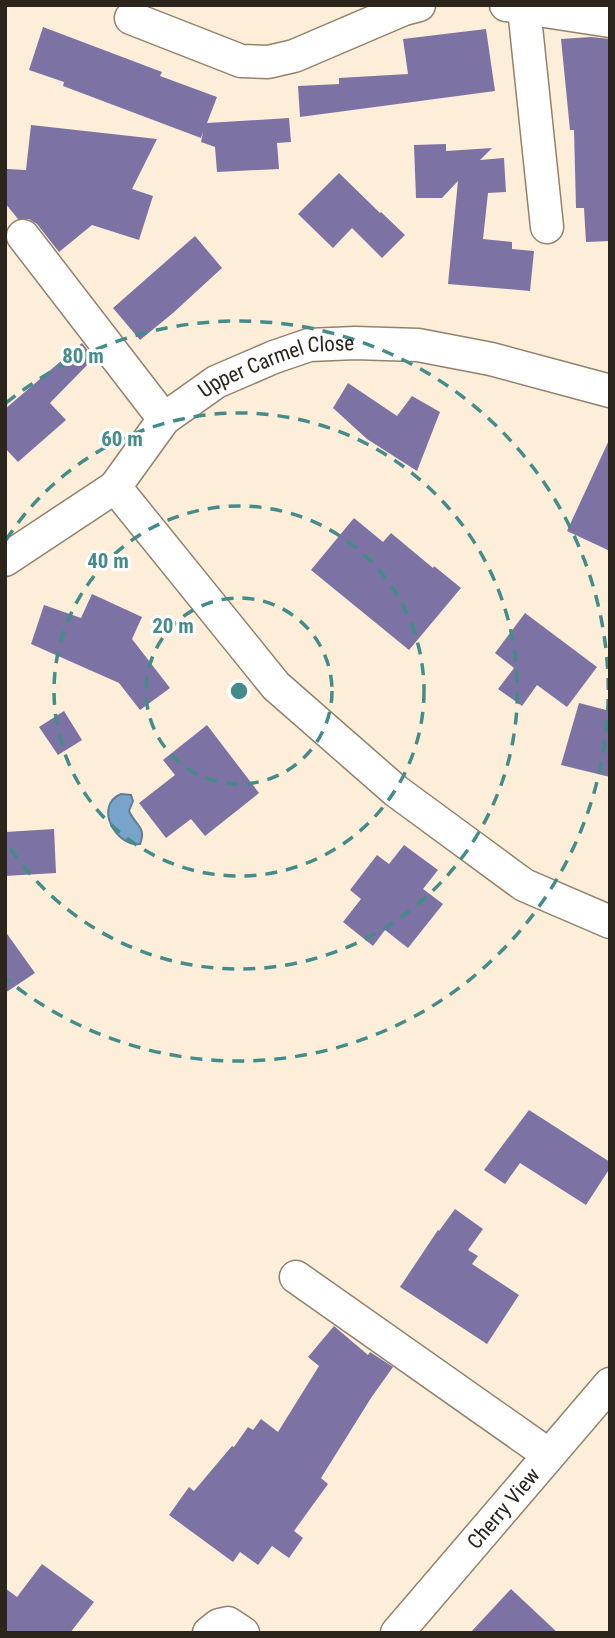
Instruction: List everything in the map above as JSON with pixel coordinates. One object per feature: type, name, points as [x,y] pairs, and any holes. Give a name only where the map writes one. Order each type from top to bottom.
[{"type":"street","points":[[131,18],[241,61],[268,62],[294,56],[419,5]]},
{"type":"street","points":[[547,227],[515,7],[610,21]]},
{"type":"street","points":[[23,236],[164,419]]},
{"type":"street","name":"Upper Carmel Close","points":[[5,560],[115,487],[164,419],[216,382],[309,345],[418,345],[491,359],[610,391]]},
{"type":"street","points":[[115,487],[276,686],[397,791],[524,885],[610,922]]},
{"type":"street","points":[[296,1277],[549,1455]]},
{"type":"street","name":"Cherry View","points":[[397,1633],[610,1384]]},
{"type":"water","points":[[121,794],[131,795],[133,801],[129,811],[141,830],[140,844],[123,839],[111,825],[109,807]]},
{"type":"building","points":[[43,27],[162,72],[160,76],[217,97],[207,123],[289,118],[291,142],[277,143],[279,169],[217,172],[215,147],[201,142],[203,132],[201,138],[63,86],[64,82],[29,70]]},
{"type":"building","points":[[486,29],[495,91],[300,117],[298,86],[339,84],[339,78],[408,74],[403,39]]},
{"type":"building","points":[[561,39],[610,39],[610,241],[586,242],[584,208],[576,208],[574,130],[570,130]]},
{"type":"building","points":[[31,125],[157,139],[132,189],[153,196],[139,240],[92,225],[59,252],[37,224],[29,219],[18,219],[5,203],[7,169],[26,170]]},
{"type":"building","points":[[446,144],[446,151],[492,148],[480,160],[504,158],[506,192],[488,193],[483,239],[512,242],[512,249],[534,251],[530,291],[448,284],[458,181],[442,198],[416,198],[414,145]]},
{"type":"building","points":[[339,173],[405,235],[382,258],[352,228],[333,248],[298,214]]},
{"type":"building","points":[[195,236],[222,268],[140,340],[113,308]]},
{"type":"building","points":[[82,343],[94,358],[50,403],[66,420],[18,462],[5,448],[5,409]]},
{"type":"building","points":[[348,383],[397,416],[412,396],[440,412],[417,471],[367,439],[333,408]]},
{"type":"building","points":[[610,438],[610,551],[567,531]]},
{"type":"building","points":[[354,518],[383,542],[391,533],[461,588],[409,650],[311,570]]},
{"type":"building","points":[[92,594],[142,617],[132,639],[170,688],[140,710],[119,683],[31,644],[44,605],[81,618]]},
{"type":"building","points":[[525,613],[597,667],[567,707],[537,685],[522,706],[498,689],[514,668],[495,653]]},
{"type":"building","points":[[579,703],[610,711],[610,777],[561,765]]},
{"type":"building","points":[[64,711],[82,740],[58,755],[39,727]]},
{"type":"building","points":[[207,725],[259,793],[205,836],[191,819],[166,838],[139,803],[175,775],[163,760]]},
{"type":"building","points":[[54,829],[56,873],[5,876],[5,832]]},
{"type":"building","points":[[404,845],[438,870],[423,889],[443,904],[408,948],[385,930],[373,946],[343,922],[361,899],[350,890],[377,855],[389,864]]},
{"type":"building","points":[[5,931],[35,973],[5,993]]},
{"type":"building","points":[[529,1110],[610,1162],[610,1168],[586,1205],[520,1163],[505,1184],[484,1170]]},
{"type":"building","points":[[455,1209],[483,1229],[468,1250],[478,1256],[472,1264],[519,1295],[487,1344],[400,1287]]},
{"type":"building","points":[[334,1326],[368,1355],[370,1352],[393,1367],[321,1478],[328,1484],[294,1531],[303,1538],[289,1558],[272,1546],[258,1565],[240,1552],[233,1562],[169,1515],[189,1487],[194,1491],[232,1446],[234,1447],[248,1427],[253,1430],[261,1419],[278,1432],[319,1366],[308,1357]]},
{"type":"building","points":[[42,1564],[94,1602],[70,1633],[5,1633],[5,1588],[17,1597]]},
{"type":"building","points":[[511,1589],[558,1633],[470,1633]]}]
